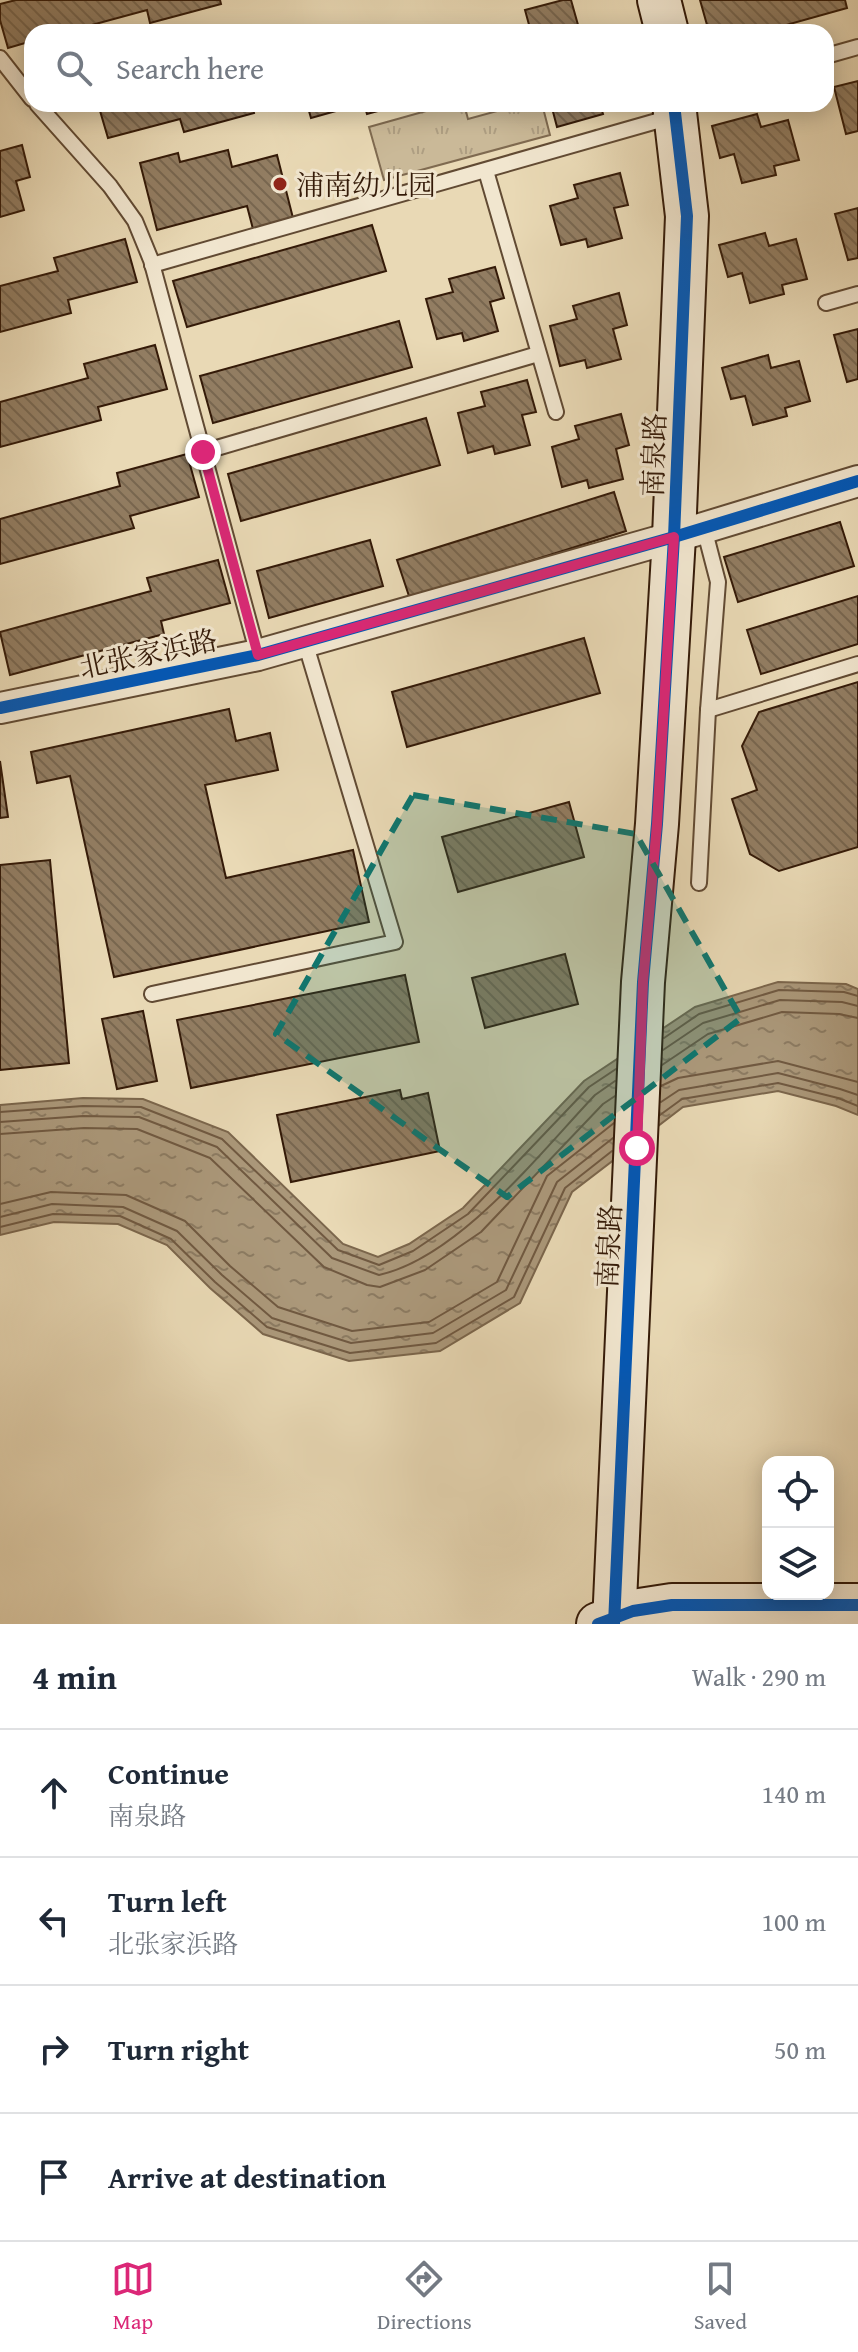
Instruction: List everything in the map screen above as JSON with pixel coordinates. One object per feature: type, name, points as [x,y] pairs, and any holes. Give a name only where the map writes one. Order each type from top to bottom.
[{"type":"street","points":[[659,0],[665,24]]},
{"type":"street","name":"南泉路","points":[[609,1622],[643,982],[689,532],[687,216],[675,112]]},
{"type":"street","name":"北张家浜路","points":[[0,708],[258,655],[858,481]]},
{"type":"street","points":[[609,1622],[633,1611],[672,1605],[858,1605]]},
{"type":"lane","points":[[834,54],[858,47]]},
{"type":"lane","points":[[0,58],[24,89]]},
{"type":"lane","points":[[44,112],[110,186],[135,221],[152,265],[258,655]]},
{"type":"lane","points":[[152,265],[486,171],[669,112]]},
{"type":"lane","points":[[486,171],[556,412]]},
{"type":"lane","points":[[826,303],[858,294]]},
{"type":"lane","points":[[203,452],[538,354]]},
{"type":"lane","points":[[689,532],[718,582],[699,883]]},
{"type":"lane","points":[[152,994],[395,942],[305,642]]},
{"type":"lane","points":[[708,710],[858,664]]},
{"type":"highlighted area","points":[[413,795],[636,834],[741,1018],[507,1197],[276,1034]]},
{"type":"green space","points":[[422,112],[466,112],[468,119],[494,112],[544,112],[550,135],[384,180],[369,127]]},
{"type":"water","points":[[778,982],[846,984],[858,989],[858,1115],[778,1091],[683,1107],[572,1192],[520,1303],[440,1351],[349,1361],[263,1334],[167,1245],[118,1224],[54,1222],[0,1235],[0,1105],[83,1098],[143,1099],[228,1132],[343,1244],[378,1257],[409,1244],[463,1208],[584,1081],[695,1007]]},
{"type":"building","points":[[16,0],[220,0],[221,4],[150,23],[147,10],[95,24],[24,24],[24,43],[8,48],[0,20],[0,4]]},
{"type":"building","points":[[571,0],[578,24],[529,24],[525,10]]},
{"type":"building","points":[[700,0],[845,0],[847,8],[790,24],[707,24]]},
{"type":"building","points":[[858,81],[858,131],[846,134],[834,87]]},
{"type":"building","points":[[100,112],[254,113],[184,132],[180,119],[108,138]]},
{"type":"building","points":[[309,112],[332,112],[311,118]]},
{"type":"building","points":[[553,112],[602,112],[603,114],[557,127]]},
{"type":"building","points":[[757,114],[761,127],[788,120],[799,160],[774,166],[776,175],[742,183],[734,154],[720,158],[712,126]]},
{"type":"building","points":[[22,145],[30,177],[16,181],[24,210],[0,217],[0,151]]},
{"type":"building","points":[[228,150],[232,167],[277,155],[293,218],[253,229],[247,206],[157,230],[140,163],[178,153],[180,162]]},
{"type":"building","points":[[620,173],[628,205],[614,208],[622,238],[588,247],[586,239],[561,245],[550,206],[578,198],[574,185]]},
{"type":"building","points":[[858,208],[858,258],[848,260],[835,214]]},
{"type":"building","points":[[372,225],[386,271],[187,327],[173,281]]},
{"type":"building","points":[[765,233],[769,246],[796,239],[807,279],[782,285],[784,294],[750,303],[742,273],[728,277],[719,245]]},
{"type":"building","points":[[125,239],[137,282],[68,300],[71,313],[0,332],[0,286],[58,271],[54,258]]},
{"type":"building","points":[[495,267],[504,298],[490,302],[498,331],[464,341],[462,333],[437,339],[426,299],[453,292],[449,279]]},
{"type":"building","points":[[619,293],[627,325],[613,329],[621,359],[587,368],[585,360],[560,366],[550,326],[577,319],[573,306]]},
{"type":"building","points":[[399,321],[412,367],[213,423],[200,376]]},
{"type":"building","points":[[858,329],[858,379],[847,382],[834,335]]},
{"type":"building","points":[[155,345],[167,389],[98,407],[101,420],[0,447],[0,402],[88,378],[84,364]]},
{"type":"building","points":[[768,355],[771,368],[799,361],[810,401],[785,408],[787,416],[753,425],[745,396],[731,399],[722,368]]},
{"type":"building","points":[[527,380],[536,412],[522,415],[530,445],[495,454],[493,446],[468,453],[458,413],[485,406],[481,392]]},
{"type":"building","points":[[621,414],[629,445],[616,449],[623,479],[589,488],[587,480],[562,487],[552,447],[579,439],[575,426]]},
{"type":"building","points":[[426,418],[440,465],[241,521],[228,474]]},
{"type":"building","points":[[187,454],[199,497],[130,516],[134,528],[0,564],[0,519],[120,486],[117,473]]},
{"type":"building","points":[[614,492],[626,531],[410,599],[397,560]]},
{"type":"building","points":[[840,522],[854,566],[738,602],[724,557]]},
{"type":"building","points":[[370,540],[383,586],[269,618],[257,571]]},
{"type":"building","points":[[218,560],[230,603],[161,621],[164,634],[10,675],[0,632],[151,591],[147,578]]},
{"type":"building","points":[[858,596],[858,644],[761,674],[747,630]]},
{"type":"building","points":[[584,638],[600,693],[407,747],[392,692]]},
{"type":"building","points":[[858,682],[858,847],[779,871],[750,854],[732,799],[757,790],[742,746],[759,712]]},
{"type":"building","points":[[229,709],[236,741],[270,733],[278,770],[205,785],[226,878],[353,850],[369,922],[114,977],[70,776],[37,783],[31,752]]},
{"type":"building","points":[[0,761],[8,817],[0,818]]},
{"type":"building","points":[[569,802],[584,857],[458,892],[442,837]]},
{"type":"building","points":[[50,860],[69,1063],[0,1070],[0,865]]},
{"type":"building","points":[[565,954],[578,1004],[485,1028],[472,978]]},
{"type":"building","points":[[405,975],[419,1042],[191,1088],[177,1020]]},
{"type":"building","points":[[143,1011],[157,1081],[117,1089],[102,1019]]},
{"type":"building","points":[[400,1090],[402,1099],[428,1093],[440,1151],[291,1182],[277,1115]]},
{"type":"cycle path","points":[[614,1624],[643,982],[657,824],[674,537],[687,216],[675,112]]},
{"type":"cycle path","points":[[0,708],[258,655],[674,537],[858,481]]},
{"type":"cycle path","points":[[598,1624],[633,1611],[672,1605],[858,1605]]},
{"type":"place","name":"浦南幼儿园","points":[[280,184]]},
{"type":"route","points":[[203,452],[258,655],[674,537],[657,824],[643,982],[637,1148]]}]
